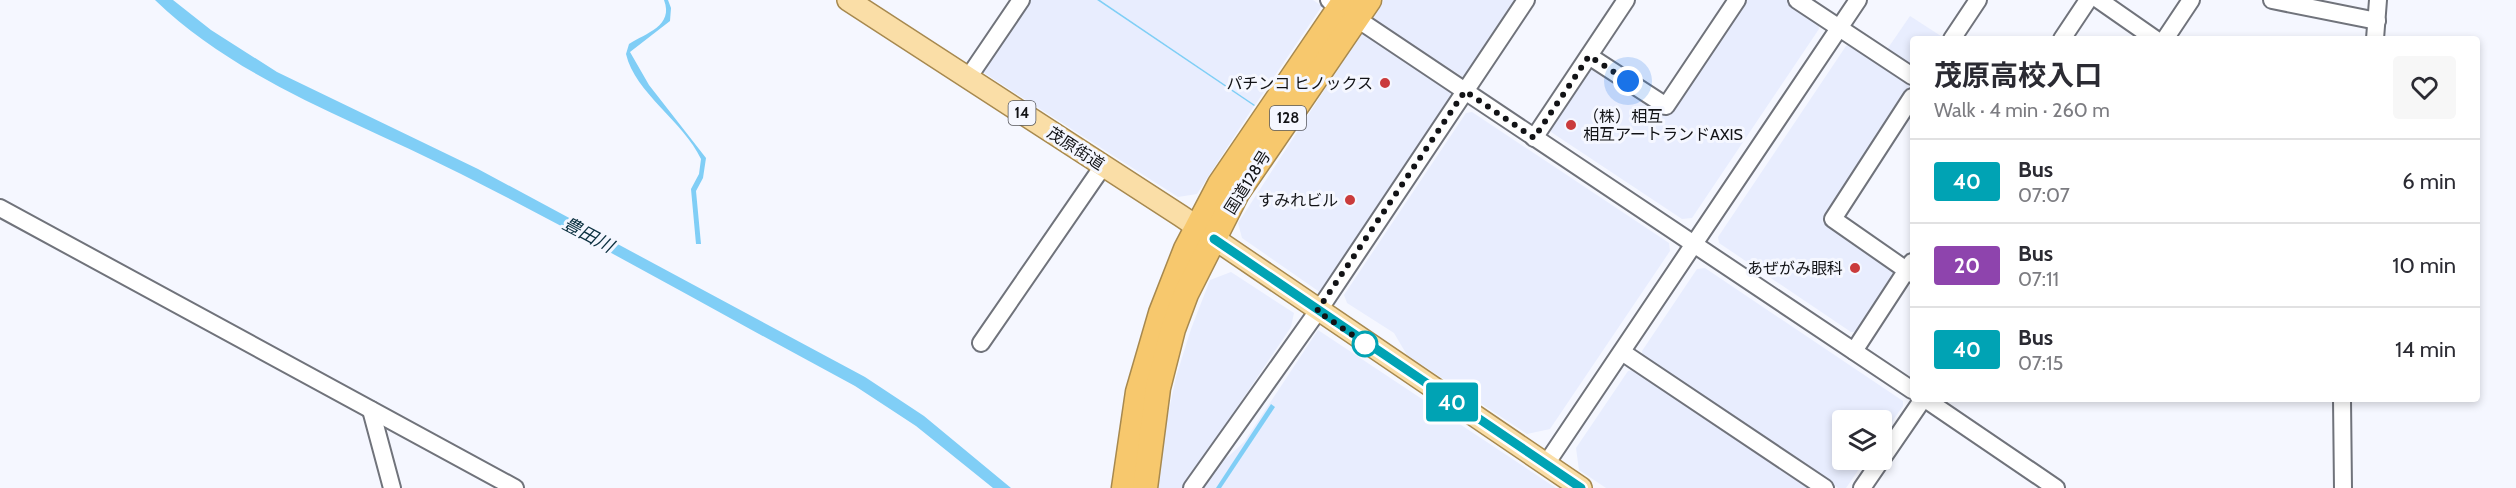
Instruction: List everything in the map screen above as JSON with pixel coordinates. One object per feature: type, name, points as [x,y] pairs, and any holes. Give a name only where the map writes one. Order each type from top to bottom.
[{"type":"highway","name":"国道128号","points":[[1145,488],[1158,388],[1173,329],[1220,184],[1348,5]]},
{"type":"highway","name":"国道128号","points":[[1124,488],[1136,402],[1149,349],[1205,233]]},
{"type":"main road","name":"茂原街道","points":[[848,0],[1205,233],[1581,488]]},
{"type":"street","points":[[968,78],[1021,0]]},
{"type":"street","points":[[1192,488],[1317,311],[1526,0]]},
{"type":"street","points":[[1534,138],[1626,0]]},
{"type":"street","points":[[1589,56],[1666,106],[1737,0]]},
{"type":"street","points":[[1797,0],[1910,75]]},
{"type":"street","points":[[1546,464],[1858,0]]},
{"type":"street","points":[[1954,36],[1978,0]]},
{"type":"street","points":[[2064,36],[2088,0]]},
{"type":"street","points":[[2099,0],[2151,36]]},
{"type":"street","points":[[2167,36],[2191,0]]},
{"type":"street","points":[[2272,0],[2377,21]]},
{"type":"street","points":[[2375,36],[2378,0]]},
{"type":"street","points":[[1348,5],[1465,91],[1910,389]]},
{"type":"street","points":[[1910,100],[1833,219],[1910,267]]},
{"type":"street","points":[[981,343],[1103,166]]},
{"type":"street","points":[[0,208],[515,488]]},
{"type":"street","points":[[1854,351],[1910,269]]},
{"type":"street","points":[[1622,352],[1825,488]]},
{"type":"street","points":[[1862,488],[1922,402]]},
{"type":"street","points":[[1928,402],[2056,488]]},
{"type":"street","points":[[2342,402],[2343,488]]},
{"type":"street","points":[[371,410],[392,488]]},
{"type":"street","points":[[481,470],[485,488]]},
{"type":"shaded area","points":[[1028,0],[1097,0],[1254,106],[1197,194],[1178,197],[981,71]]},
{"type":"shaded area","points":[[1100,0],[1313,0],[1322,6],[1255,105]]},
{"type":"shaded area","points":[[1384,0],[1518,0],[1466,79],[1372,18]]},
{"type":"shaded area","points":[[1745,0],[1787,0],[1818,21],[1819,29],[1692,218],[1682,219],[1551,132],[1551,126],[1589,69],[1595,69],[1668,117]]},
{"type":"shaded area","points":[[1910,16],[1941,36],[1910,36],[1910,68],[1886,51]]},
{"type":"shaded area","points":[[1362,32],[1454,94],[1321,293],[1242,238],[1238,223]]},
{"type":"shaded area","points":[[1852,44],[1909,82],[1910,89],[1822,221],[1894,270],[1895,275],[1857,332],[1851,332],[1719,243],[1718,237],[1846,46]]},
{"type":"shaded area","points":[[1472,112],[1669,243],[1670,251],[1550,429],[1527,434],[1407,355],[1394,333],[1347,303],[1344,295],[1466,113]]},
{"type":"shaded area","points":[[1705,268],[1903,401],[1903,406],[1892,422],[1892,410],[1832,410],[1832,470],[1858,470],[1846,488],[1838,488],[1643,357],[1642,351],[1697,269]]},
{"type":"shaded area","points":[[1231,272],[1294,313],[1291,327],[1183,488],[1158,488],[1162,444],[1176,377],[1191,329],[1210,280]]},
{"type":"shaded area","points":[[1318,330],[1556,488],[1200,488],[1218,462],[1229,456],[1244,442]]},
{"type":"shaded area","points":[[1634,370],[1811,488],[1606,488],[1579,470],[1576,448],[1628,371]]},
{"type":"water","name":"豊田川","points":[[155,0],[173,0],[211,30],[277,72],[478,169],[865,377],[924,416],[1011,488],[993,488],[916,426],[855,386],[511,199],[262,77],[188,29]]},
{"type":"water","points":[[664,0],[668,0],[671,8],[670,21],[630,52],[649,85],[706,158],[703,178],[696,191],[701,244],[696,244],[691,189],[699,174],[701,159],[683,132],[639,82],[626,54],[629,44],[657,28],[662,22],[666,9]]},
{"type":"water","points":[[1097,0],[1100,0],[1255,105],[1254,106]]},
{"type":"water","points":[[1271,404],[1275,407],[1221,488],[1216,488]]},
{"type":"bus line","name":"40","points":[[1214,239],[1581,488]]},
{"type":"place","name":"パチンコ ヒノックス","points":[[1385,83]]},
{"type":"place","name":"（株）相互 相互アートランドAXIS","points":[[1571,125]]},
{"type":"place","name":"すみれビル","points":[[1350,200]]},
{"type":"place","name":"あぜがみ眼科","points":[[1855,268]]},
{"type":"route","points":[[1365,344],[1372,348],[1317,311],[1465,91],[1534,138],[1589,56],[1628,81]]}]
